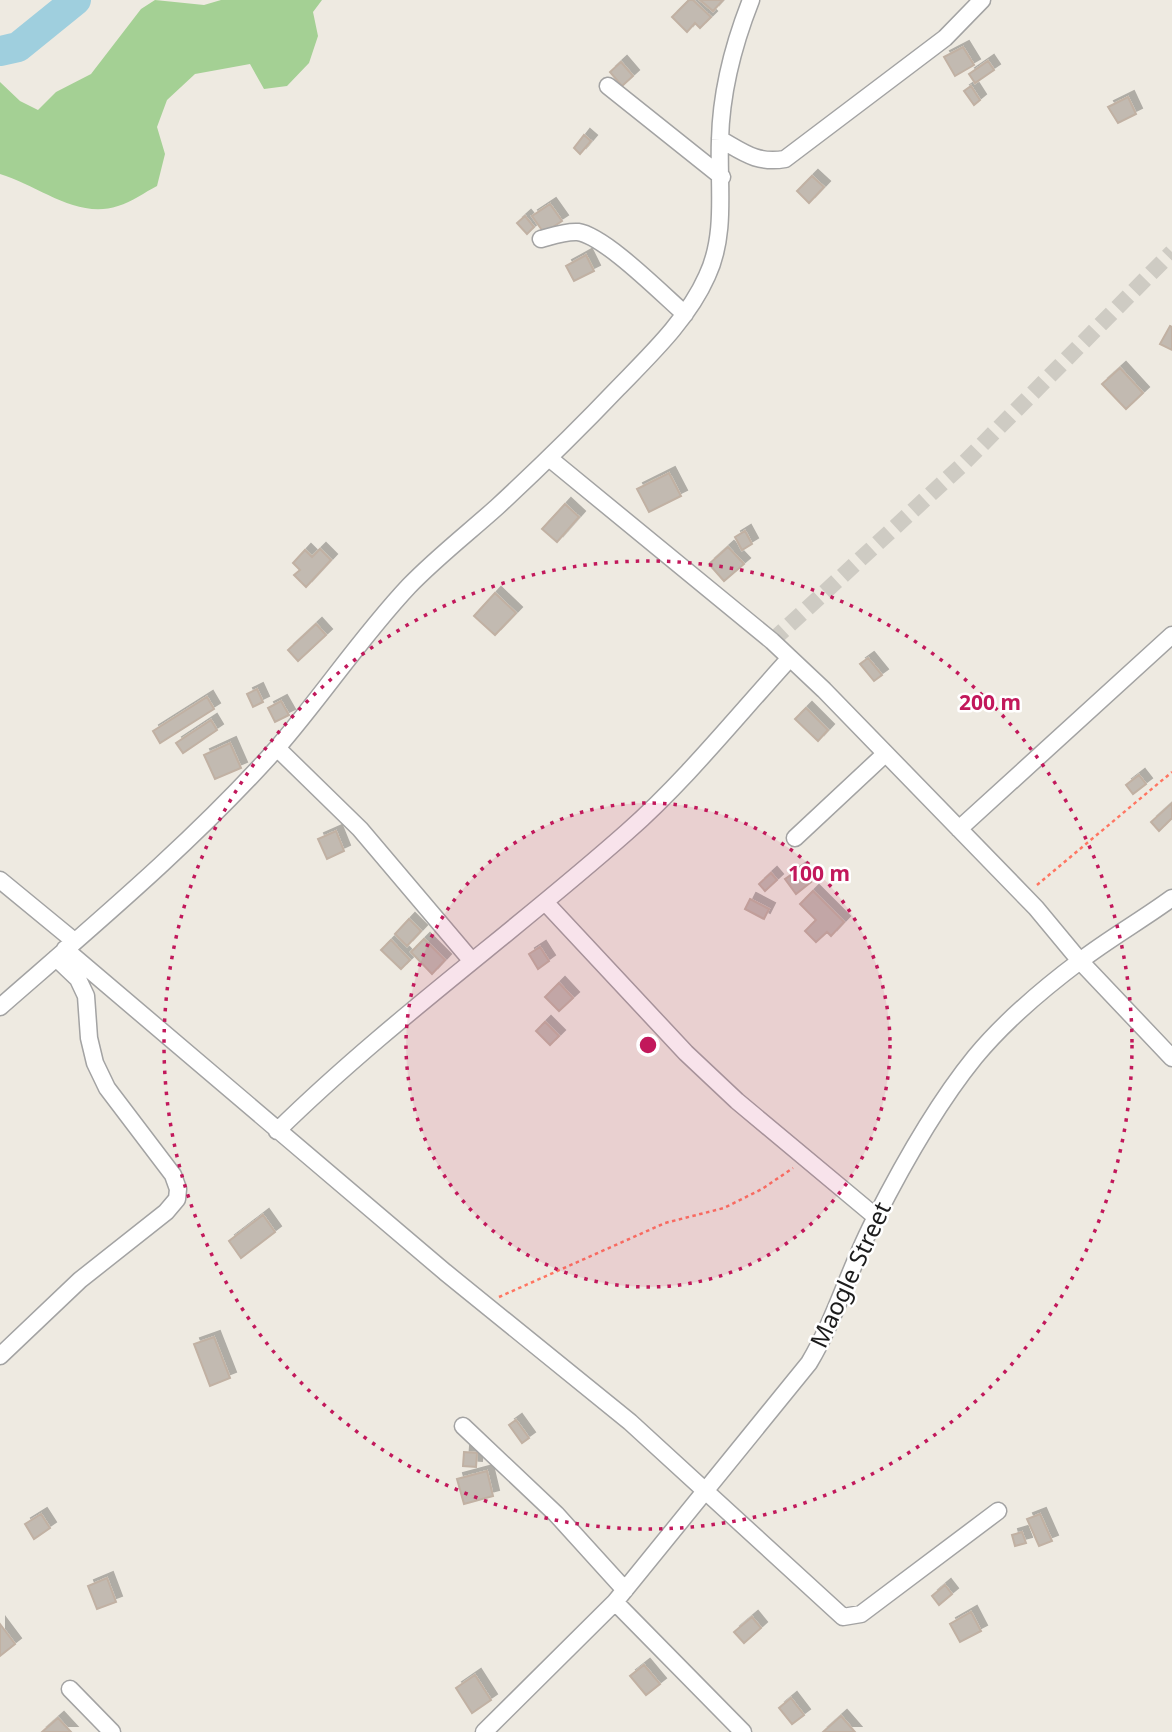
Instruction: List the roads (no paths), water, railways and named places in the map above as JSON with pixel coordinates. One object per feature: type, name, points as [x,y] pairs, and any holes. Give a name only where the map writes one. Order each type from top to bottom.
[{"type":"street","points":[[0,1007],[133,891],[277,748],[324,692],[366,634],[411,584],[550,458],[642,364],[685,314],[709,274],[719,228],[722,177],[720,139],[731,63],[751,0]]},
{"type":"street","points":[[720,139],[757,159],[768,162],[785,159],[945,38],[982,0]]},
{"type":"street","points":[[608,86],[722,177]]},
{"type":"street","points":[[541,239],[570,232],[583,233],[622,259],[685,314]]},
{"type":"street","points":[[550,458],[790,658],[1024,896],[1080,961],[1172,1058]]},
{"type":"street","points":[[959,829],[1172,635]]},
{"type":"street","points":[[277,1131],[401,1017],[545,902],[630,829],[790,658]]},
{"type":"street","points":[[277,748],[360,829],[471,960]]},
{"type":"street","points":[[795,838],[885,754]]},
{"type":"street","points":[[0,880],[65,949],[277,1131],[631,1422],[842,1617],[851,1618],[868,1609],[904,1578],[999,1511]]},
{"type":"street","name":"Maogle Street","points":[[484,1732],[620,1596],[809,1363],[825,1337],[853,1265],[876,1217],[945,1100],[976,1056],[1080,961],[1172,898]]},
{"type":"street","points":[[545,902],[686,1053],[737,1101],[876,1217]]},
{"type":"street","points":[[0,1356],[80,1280],[166,1212],[177,1199],[178,1189],[157,1151],[107,1088],[95,1063],[89,1038],[86,996],[65,949]]},
{"type":"street","points":[[463,1426],[556,1514],[620,1596],[743,1732]]},
{"type":"street","points":[[70,1689],[112,1732]]},
{"type":"waterway","points":[[0,51],[18,47],[76,0]]},
{"type":"tunnel","points":[[772,641],[961,466],[1172,252]]}]
